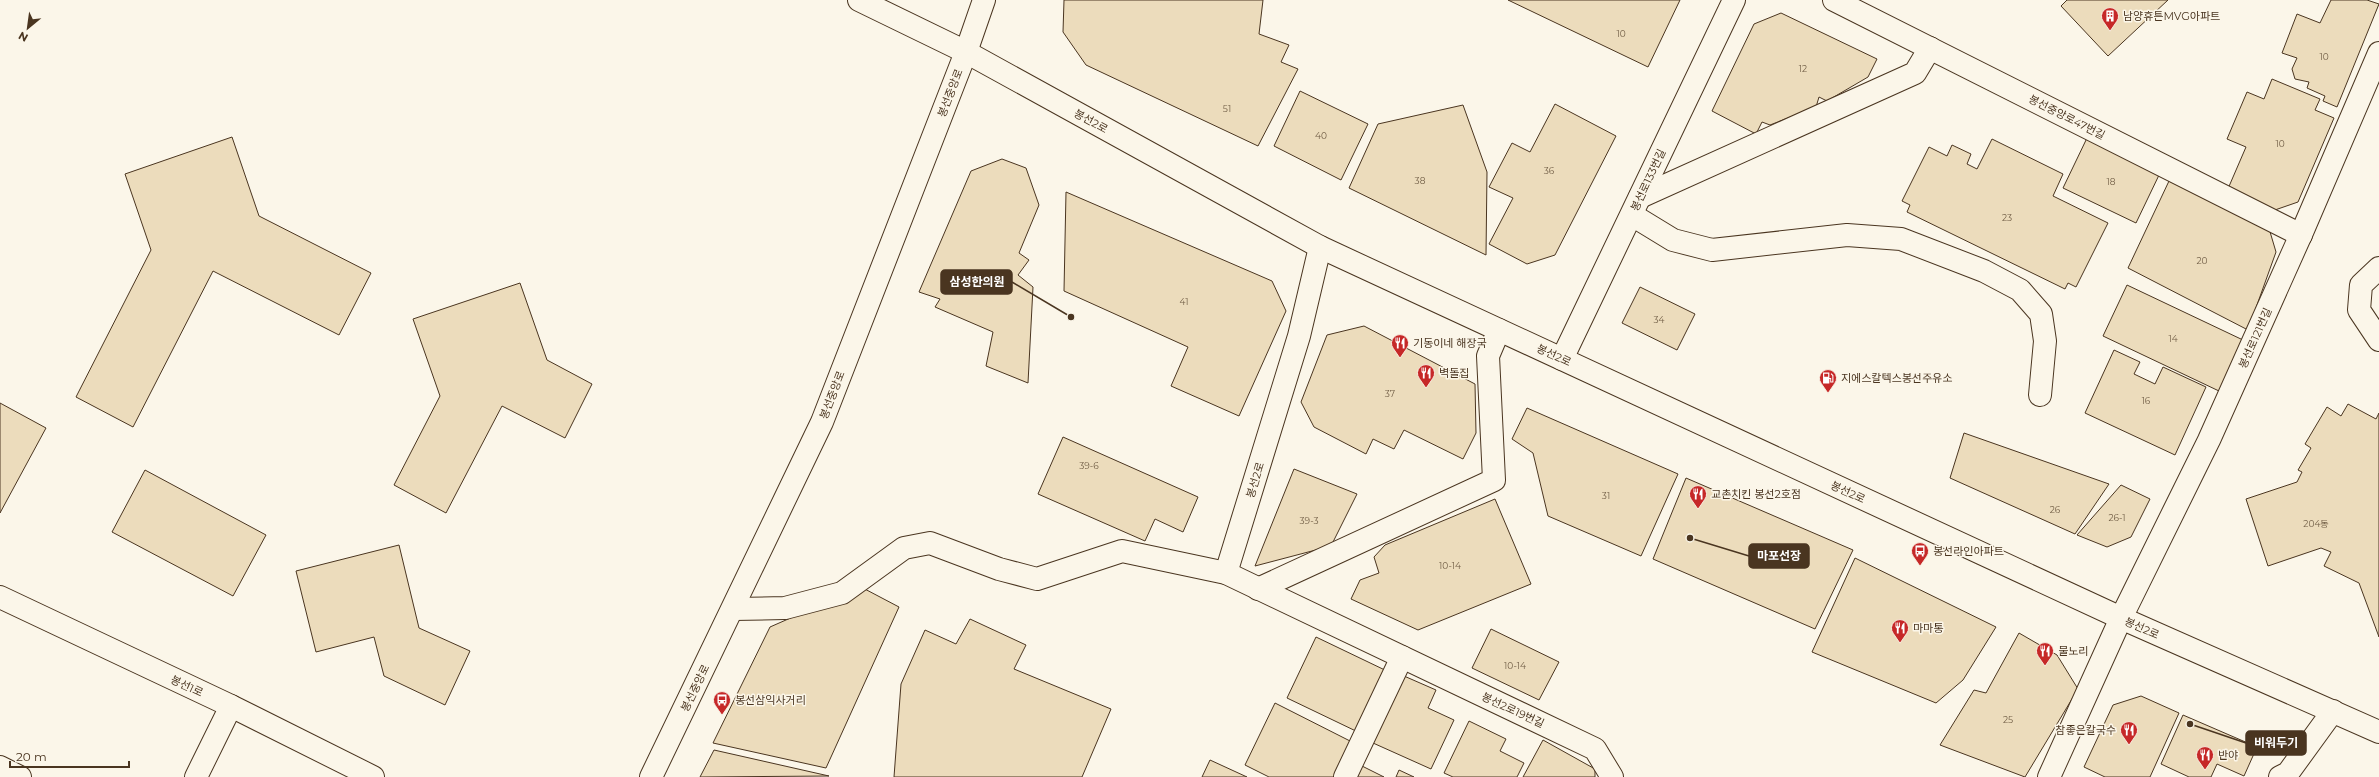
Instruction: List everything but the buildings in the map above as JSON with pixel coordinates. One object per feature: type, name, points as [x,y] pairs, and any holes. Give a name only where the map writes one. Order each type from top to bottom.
[{"type":"street","name":"봉선2로","points":[[859,0],[966,52],[1320,247],[2122,618],[2379,732]]},
{"type":"street","name":"봉선중앙로","points":[[651,777],[822,422],[966,52],[984,0]]},
{"type":"street","name":"봉선로133번길","points":[[1562,359],[1734,0]]},
{"type":"street","name":"봉선중앙로47번길","points":[[1834,0],[2301,235]]},
{"type":"street","points":[[1930,48],[1914,73],[1718,160],[1636,206],[1673,240],[1712,250],[1847,236],[1901,239],[1984,271],[2020,290],[2041,314],[2045,341],[2040,395]]},
{"type":"street","name":"봉선로121번길","points":[[2049,777],[2122,618],[2209,440],[2301,235],[2379,53]]},
{"type":"street","name":"봉선2로","points":[[1226,573],[1299,336],[1320,247]]},
{"type":"street","points":[[2379,268],[2361,285],[2359,310],[2379,340]]},
{"type":"street","points":[[1258,589],[1494,480],[1488,356],[1499,330]]},
{"type":"street","name":"봉선2로19번길","points":[[733,609],[785,608],[842,593],[904,548],[930,543],[999,569],[1038,579],[1122,551],[1226,573],[1595,749],[1612,777]]},
{"type":"street","name":"봉선1로","points":[[0,597],[231,706],[373,777]]},
{"type":"street","points":[[1345,777],[1402,657]]},
{"type":"street","points":[[196,777],[231,706]]},
{"type":"street","points":[[2280,777],[2288,773],[2333,711]]},
{"type":"street","points":[[0,767],[20,777]]},
{"type":"place","name":"남양휴튼MVG아파트","points":[[2110,31]]},
{"type":"place","name":"삼성한의원","points":[[1071,317]]},
{"type":"place","name":"기동이네 해장국","points":[[1400,358]]},
{"type":"place","name":"벽돌집","points":[[1426,388]]},
{"type":"place","name":"지에스칼텍스봉선주유소","points":[[1828,393]]},
{"type":"place","name":"교촌치킨 봉선2호점","points":[[1698,509]]},
{"type":"place","name":"마포선장","points":[[1690,538]]},
{"type":"place","name":"봉선라인아파트","points":[[1920,566]]},
{"type":"place","name":"마마통","points":[[1900,643]]},
{"type":"place","name":"물노리","points":[[2045,666]]},
{"type":"place","name":"봉선삼익사거리","points":[[722,715]]},
{"type":"place","name":"비워두기","points":[[2190,724]]},
{"type":"place","name":"참좋은칼국수","points":[[2129,745]]},
{"type":"place","name":"반야","points":[[2205,770]]}]
